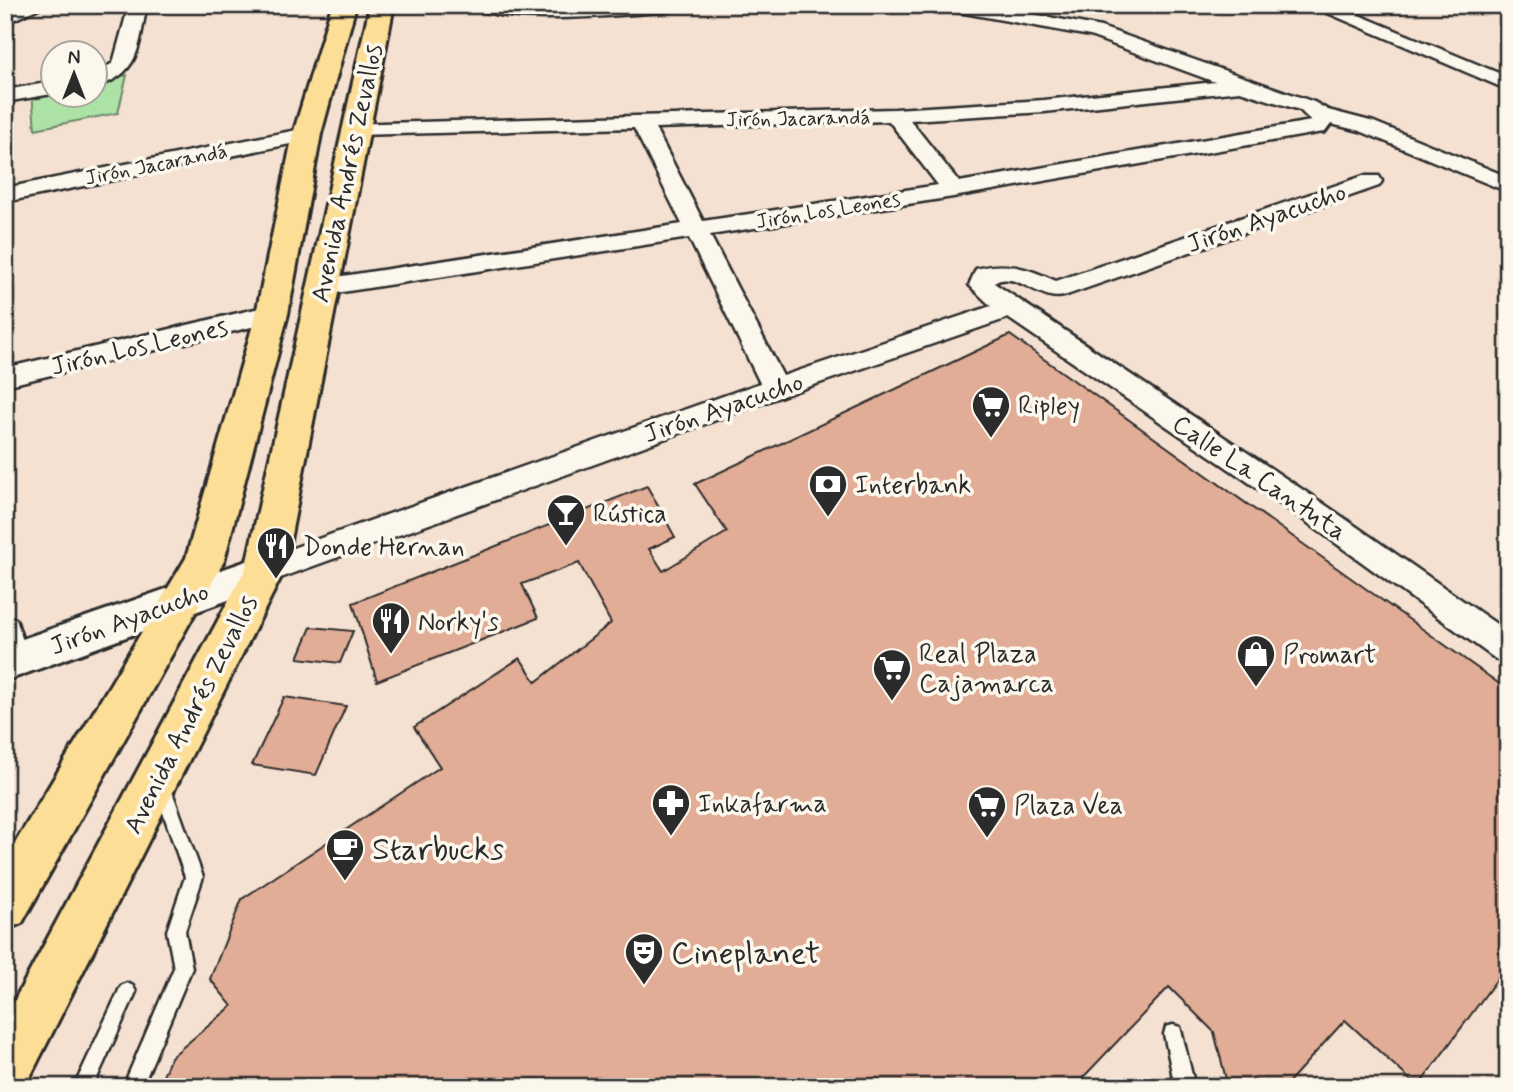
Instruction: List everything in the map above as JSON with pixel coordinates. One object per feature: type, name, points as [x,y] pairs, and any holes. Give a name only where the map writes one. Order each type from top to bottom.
[{"type":"highway","name":"Avenida Andrés Zevallos","points":[[5,906],[205,562],[272,314],[307,134],[344,5]]},
{"type":"highway","name":"Avenida Andrés Zevallos","points":[[5,1072],[264,571],[354,129],[382,5]]},
{"type":"street","points":[[5,18],[36,5]]},
{"type":"street","points":[[108,75],[124,65],[138,5]]},
{"type":"street","points":[[483,5],[543,14],[674,5]]},
{"type":"street","points":[[953,5],[1094,32],[1153,50],[1241,85],[1307,106],[1321,115],[1367,126],[1508,185]]},
{"type":"street","points":[[1318,5],[1508,84]]},
{"type":"street","name":"Jirón Jacarandá","points":[[354,129],[895,116],[1044,106],[1241,85]]},
{"type":"street","points":[[5,96],[38,90]]},
{"type":"street","name":"Jirón Los Leones","points":[[323,287],[953,190],[1317,127],[1322,122],[1321,115]]},
{"type":"street","points":[[895,116],[953,190]]},
{"type":"street","points":[[642,122],[776,388]]},
{"type":"street","name":"Jirón Jacarandá","points":[[5,195],[307,134]]},
{"type":"street","name":"Jirón Ayacucho","points":[[1011,308],[981,285],[985,275],[1000,269],[1013,271],[1055,290],[1371,181]]},
{"type":"street","name":"Jirón Ayacucho","points":[[8,651],[264,571],[776,388],[1011,308]]},
{"type":"street","name":"Calle La Cantuta","points":[[1011,308],[1311,510],[1508,650]]},
{"type":"street","name":"Jirón Los Leones","points":[[5,377],[272,314]]},
{"type":"lane","points":[[132,1087],[183,968],[176,931],[194,877],[159,776]]},
{"type":"lane","points":[[83,1087],[127,992]]},
{"type":"lane","points":[[1173,1034],[1185,1087]]},
{"type":"green space","points":[[127,75],[118,113],[35,129],[32,93],[38,92],[38,108],[108,108],[108,79]]},
{"type":"building","points":[[495,5],[618,5],[518,11]]},
{"type":"building","points":[[1010,335],[1508,690],[1508,964],[1418,1087],[1345,1020],[1287,1084],[1288,1087],[1228,1087],[1214,1032],[1169,987],[1074,1087],[158,1087],[171,1057],[232,1006],[210,979],[242,899],[440,767],[414,727],[520,658],[536,682],[611,623],[579,563],[522,584],[538,618],[377,681],[353,603],[647,486],[675,537],[649,549],[663,571],[727,532],[695,484]]},
{"type":"building","points":[[311,627],[353,631],[340,663],[298,658]]},
{"type":"building","points":[[284,697],[346,706],[316,775],[252,765]]},
{"type":"place","name":"Ripley","points":[[991,439]]},
{"type":"place","name":"Interbank","points":[[828,518]]},
{"type":"place","name":"Rústica","points":[[566,547]]},
{"type":"place","name":"Donde Hernan","points":[[276,580]]},
{"type":"place","name":"Norky's","points":[[391,655]]},
{"type":"place","name":"Promart","points":[[1256,688]]},
{"type":"place","name":"Real Plaza Cajamarca","points":[[892,702]]},
{"type":"place","name":"Inkafarma","points":[[671,837]]},
{"type":"place","name":"Plaza Vea","points":[[987,839]]},
{"type":"place","name":"Starbucks","points":[[345,882]]},
{"type":"place","name":"Cineplanet","points":[[644,986]]}]
